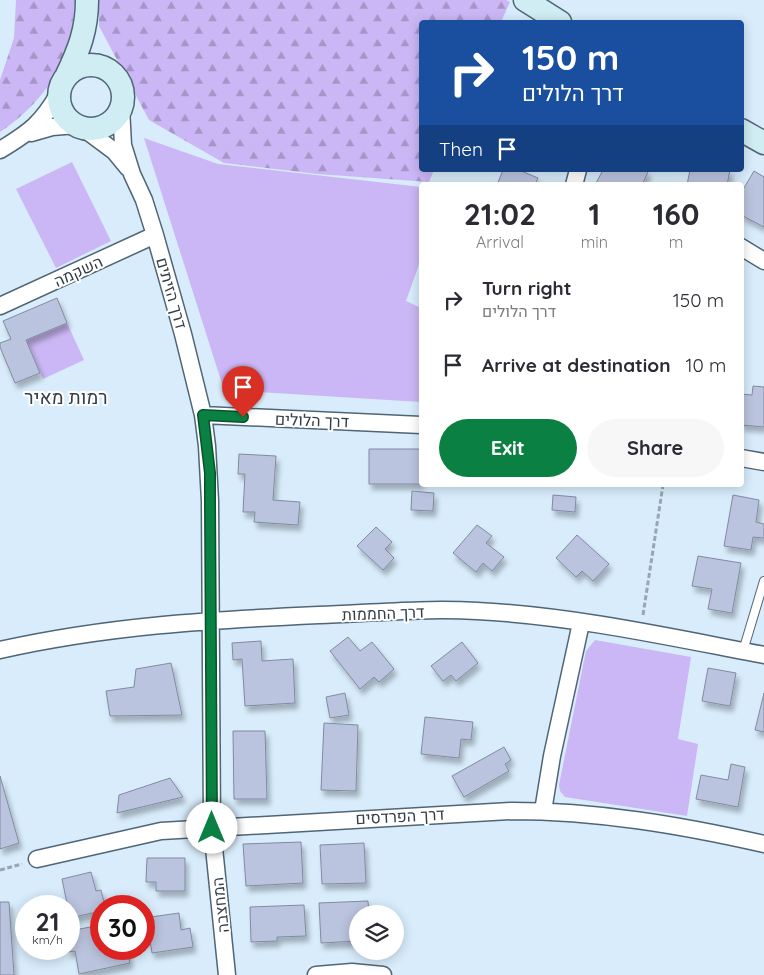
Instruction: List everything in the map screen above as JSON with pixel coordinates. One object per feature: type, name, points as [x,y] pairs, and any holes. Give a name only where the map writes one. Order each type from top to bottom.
[{"type":"street","points":[[525,0],[557,20]]},
{"type":"street","points":[[87,5],[97,43],[112,73]]},
{"type":"street","points":[[80,127],[66,117],[60,108],[63,85],[82,42],[87,5]]},
{"type":"street","points":[[0,150],[39,123],[74,69],[84,65],[96,65],[106,68],[121,84],[123,94],[121,108],[112,121],[103,127],[93,129],[52,127],[38,130],[18,139]]},
{"type":"street","name":"דרך הזיתים","points":[[121,108],[124,144],[132,174],[144,200],[155,234],[184,334],[203,415]]},
{"type":"street","name":"דרך הזיתים","points":[[80,127],[114,151],[132,174]]},
{"type":"street","points":[[744,132],[764,143]]},
{"type":"street","name":"השקמה","points":[[0,306],[155,234]]},
{"type":"street","points":[[744,249],[764,261]]},
{"type":"street","name":"דרך הלולים","points":[[203,415],[419,425]]},
{"type":"street","name":"המחצבה","points":[[203,415],[210,473],[212,828],[227,975]]},
{"type":"street","points":[[744,459],[764,462]]},
{"type":"street","name":"דרך החממות","points":[[0,650],[123,628],[211,620],[434,610],[505,613],[581,623],[764,655]]},
{"type":"street","points":[[543,811],[552,756],[581,623]]},
{"type":"street","name":"דרך הפרדסים","points":[[37,859],[161,831],[459,813],[543,811],[590,813],[682,827],[764,844]]},
{"type":"street","points":[[316,975],[352,972],[383,975]]},
{"type":"lane","points":[[743,651],[764,581]]},
{"type":"path","points":[[640,632],[663,487]]},
{"type":"path","points":[[0,870],[37,859]]},
{"type":"green space","points":[[16,0],[75,0],[72,32],[59,69],[43,93],[12,124],[0,132],[0,80],[14,38]]},
{"type":"green space","points":[[99,0],[506,0],[510,2],[502,20],[419,20],[419,172],[433,172],[429,182],[317,174],[224,163],[149,120],[99,26]]},
{"type":"green space","points":[[144,138],[218,164],[419,187],[419,265],[406,301],[419,307],[419,402],[224,390]]},
{"type":"green space","points":[[72,162],[111,241],[56,268],[16,189]]},
{"type":"green space","points":[[67,323],[84,360],[43,379],[26,340]]},
{"type":"green space","points":[[595,640],[691,657],[678,739],[698,744],[687,816],[565,797],[560,791],[559,785],[586,651]]},
{"type":"building","points":[[754,171],[764,177],[764,227],[744,217],[744,188]]},
{"type":"building","points":[[502,172],[524,172],[538,178],[536,182],[498,182]]},
{"type":"building","points":[[602,172],[648,172],[643,182],[597,182]]},
{"type":"building","points":[[690,172],[730,172],[728,182],[688,182]]},
{"type":"building","points":[[57,298],[67,323],[26,340],[40,373],[15,383],[0,347],[0,343],[11,339],[3,321]]},
{"type":"building","points":[[753,386],[764,387],[764,427],[744,425],[744,394],[752,395]]},
{"type":"building","points":[[369,449],[419,449],[419,484],[369,484]]},
{"type":"building","points":[[239,454],[276,456],[273,500],[300,502],[298,525],[254,522],[255,512],[243,512],[245,474],[238,474]]},
{"type":"building","points":[[412,491],[434,493],[433,511],[411,510]]},
{"type":"building","points":[[553,495],[576,497],[575,512],[552,510]]},
{"type":"building","points":[[733,495],[759,500],[756,522],[764,524],[764,538],[753,537],[751,550],[724,546]]},
{"type":"building","points":[[477,525],[492,536],[486,543],[504,557],[492,571],[483,563],[476,572],[453,553]]},
{"type":"building","points":[[376,527],[392,542],[385,549],[394,558],[383,570],[357,546]]},
{"type":"building","points":[[577,535],[609,564],[593,581],[582,571],[576,577],[556,558]]},
{"type":"building","points":[[698,556],[741,563],[732,613],[708,609],[712,589],[692,586]]},
{"type":"building","points":[[348,637],[360,651],[372,642],[394,669],[379,682],[374,677],[360,689],[330,651]]},
{"type":"building","points":[[261,641],[262,661],[293,659],[295,703],[245,706],[242,659],[233,660],[232,643]]},
{"type":"building","points":[[462,642],[478,663],[456,681],[451,675],[443,681],[431,666]]},
{"type":"building","points":[[171,663],[182,715],[110,716],[106,691],[134,687],[136,669]]},
{"type":"building","points":[[708,668],[736,673],[730,706],[702,701]]},
{"type":"building","points":[[345,693],[349,715],[330,718],[326,697]]},
{"type":"building","points":[[764,693],[764,732],[755,730]]},
{"type":"building","points":[[425,717],[473,722],[471,740],[461,739],[459,758],[421,754]]},
{"type":"building","points":[[324,723],[358,725],[356,791],[321,790]]},
{"type":"building","points":[[233,731],[265,731],[267,799],[234,799]]},
{"type":"building","points":[[504,747],[511,760],[505,764],[509,771],[464,797],[452,776]]},
{"type":"building","points":[[731,764],[745,767],[738,807],[696,799],[701,775],[728,780]]},
{"type":"building","points":[[0,776],[19,843],[0,849]]},
{"type":"building","points":[[170,778],[183,797],[117,813],[119,795]]},
{"type":"building","points":[[301,842],[303,883],[246,886],[243,844]]},
{"type":"building","points":[[364,843],[366,883],[322,884],[320,845]]},
{"type":"building","points":[[147,858],[185,858],[185,891],[156,891],[156,882],[146,882]]},
{"type":"building","points":[[91,872],[96,891],[101,890],[102,895],[90,895],[90,913],[80,916],[80,895],[65,895],[62,879]]},
{"type":"building","points":[[368,901],[368,905],[349,905],[349,941],[321,943],[319,903]]},
{"type":"building","points":[[0,902],[9,902],[14,975],[0,975]]},
{"type":"building","points":[[304,905],[306,936],[277,937],[277,941],[251,942],[250,907]]},
{"type":"building","points":[[179,913],[181,930],[190,928],[193,947],[155,953],[155,916]]},
{"type":"building","points":[[90,927],[90,960],[129,960],[130,963],[79,974],[77,960],[80,960],[80,929]]},
{"type":"district","name":"רמות מאיר","points":[[66,397]]},
{"type":"route","points":[[212,828],[210,473],[203,415],[243,417]]}]
